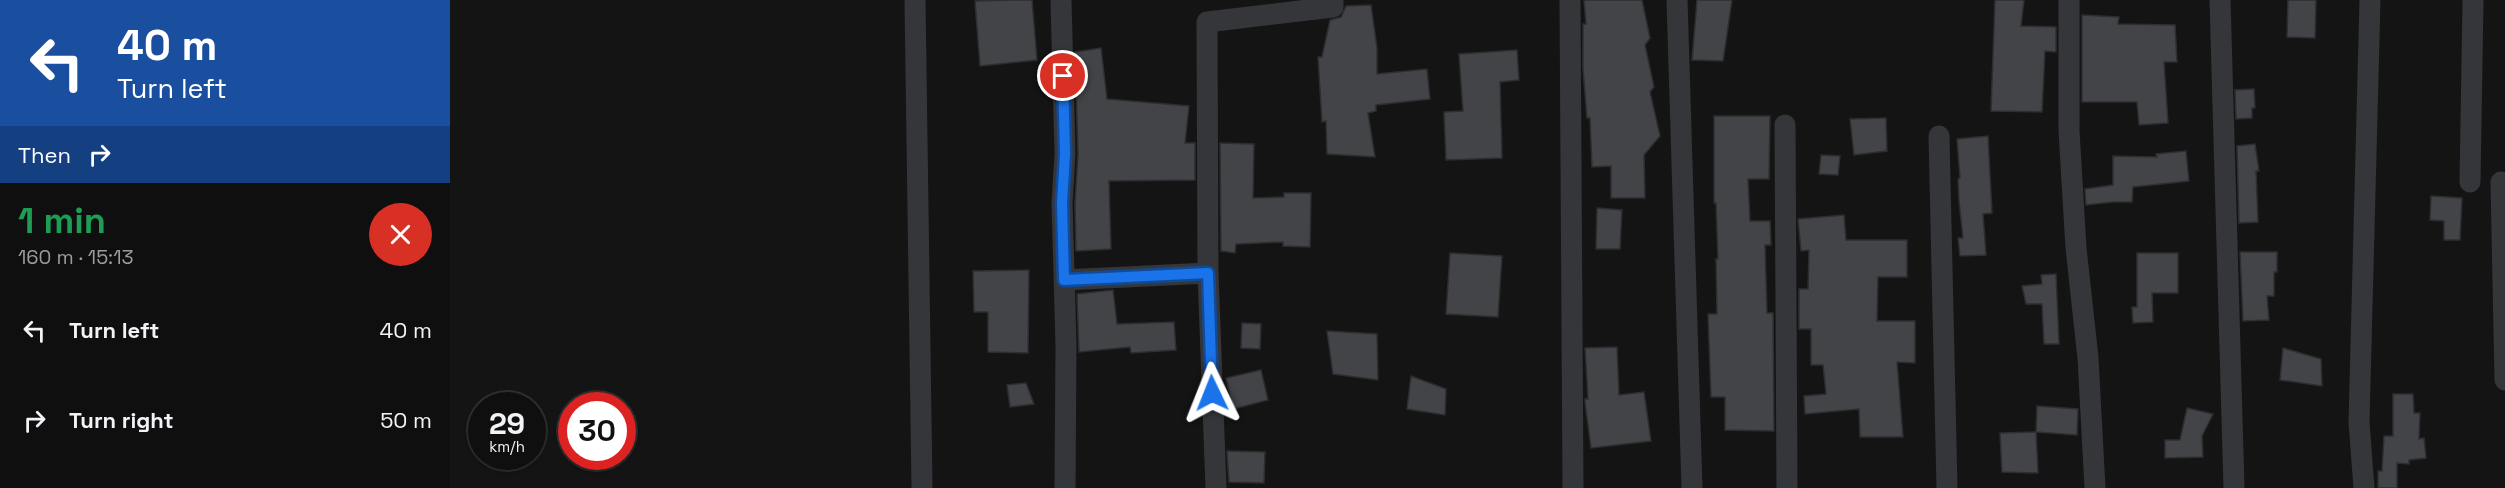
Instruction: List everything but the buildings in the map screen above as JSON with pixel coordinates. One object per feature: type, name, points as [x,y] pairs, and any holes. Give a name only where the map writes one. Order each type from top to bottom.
[{"type":"street","points":[[915,0],[922,488]]},
{"type":"street","points":[[1060,0],[1065,154],[1062,203],[1065,488]]},
{"type":"street","points":[[1216,488],[1208,273],[1207,22],[1333,7],[1333,0]]},
{"type":"street","points":[[1570,0],[1573,488]]},
{"type":"street","points":[[1677,0],[1692,488]]},
{"type":"street","points":[[2069,0],[2071,166],[2076,248],[2088,358],[2095,488]]},
{"type":"street","points":[[2220,0],[2234,488]]},
{"type":"street","points":[[2364,488],[2359,422],[2370,0]]},
{"type":"street","points":[[2470,182],[2473,0]]},
{"type":"street","points":[[1785,125],[1787,488]]},
{"type":"street","points":[[1940,136],[1947,488]]},
{"type":"street","points":[[2501,182],[2505,380]]},
{"type":"street","points":[[1064,280],[1208,273]]},
{"type":"route","points":[[1063,76],[1064,280],[1208,273],[1212,393]]}]
